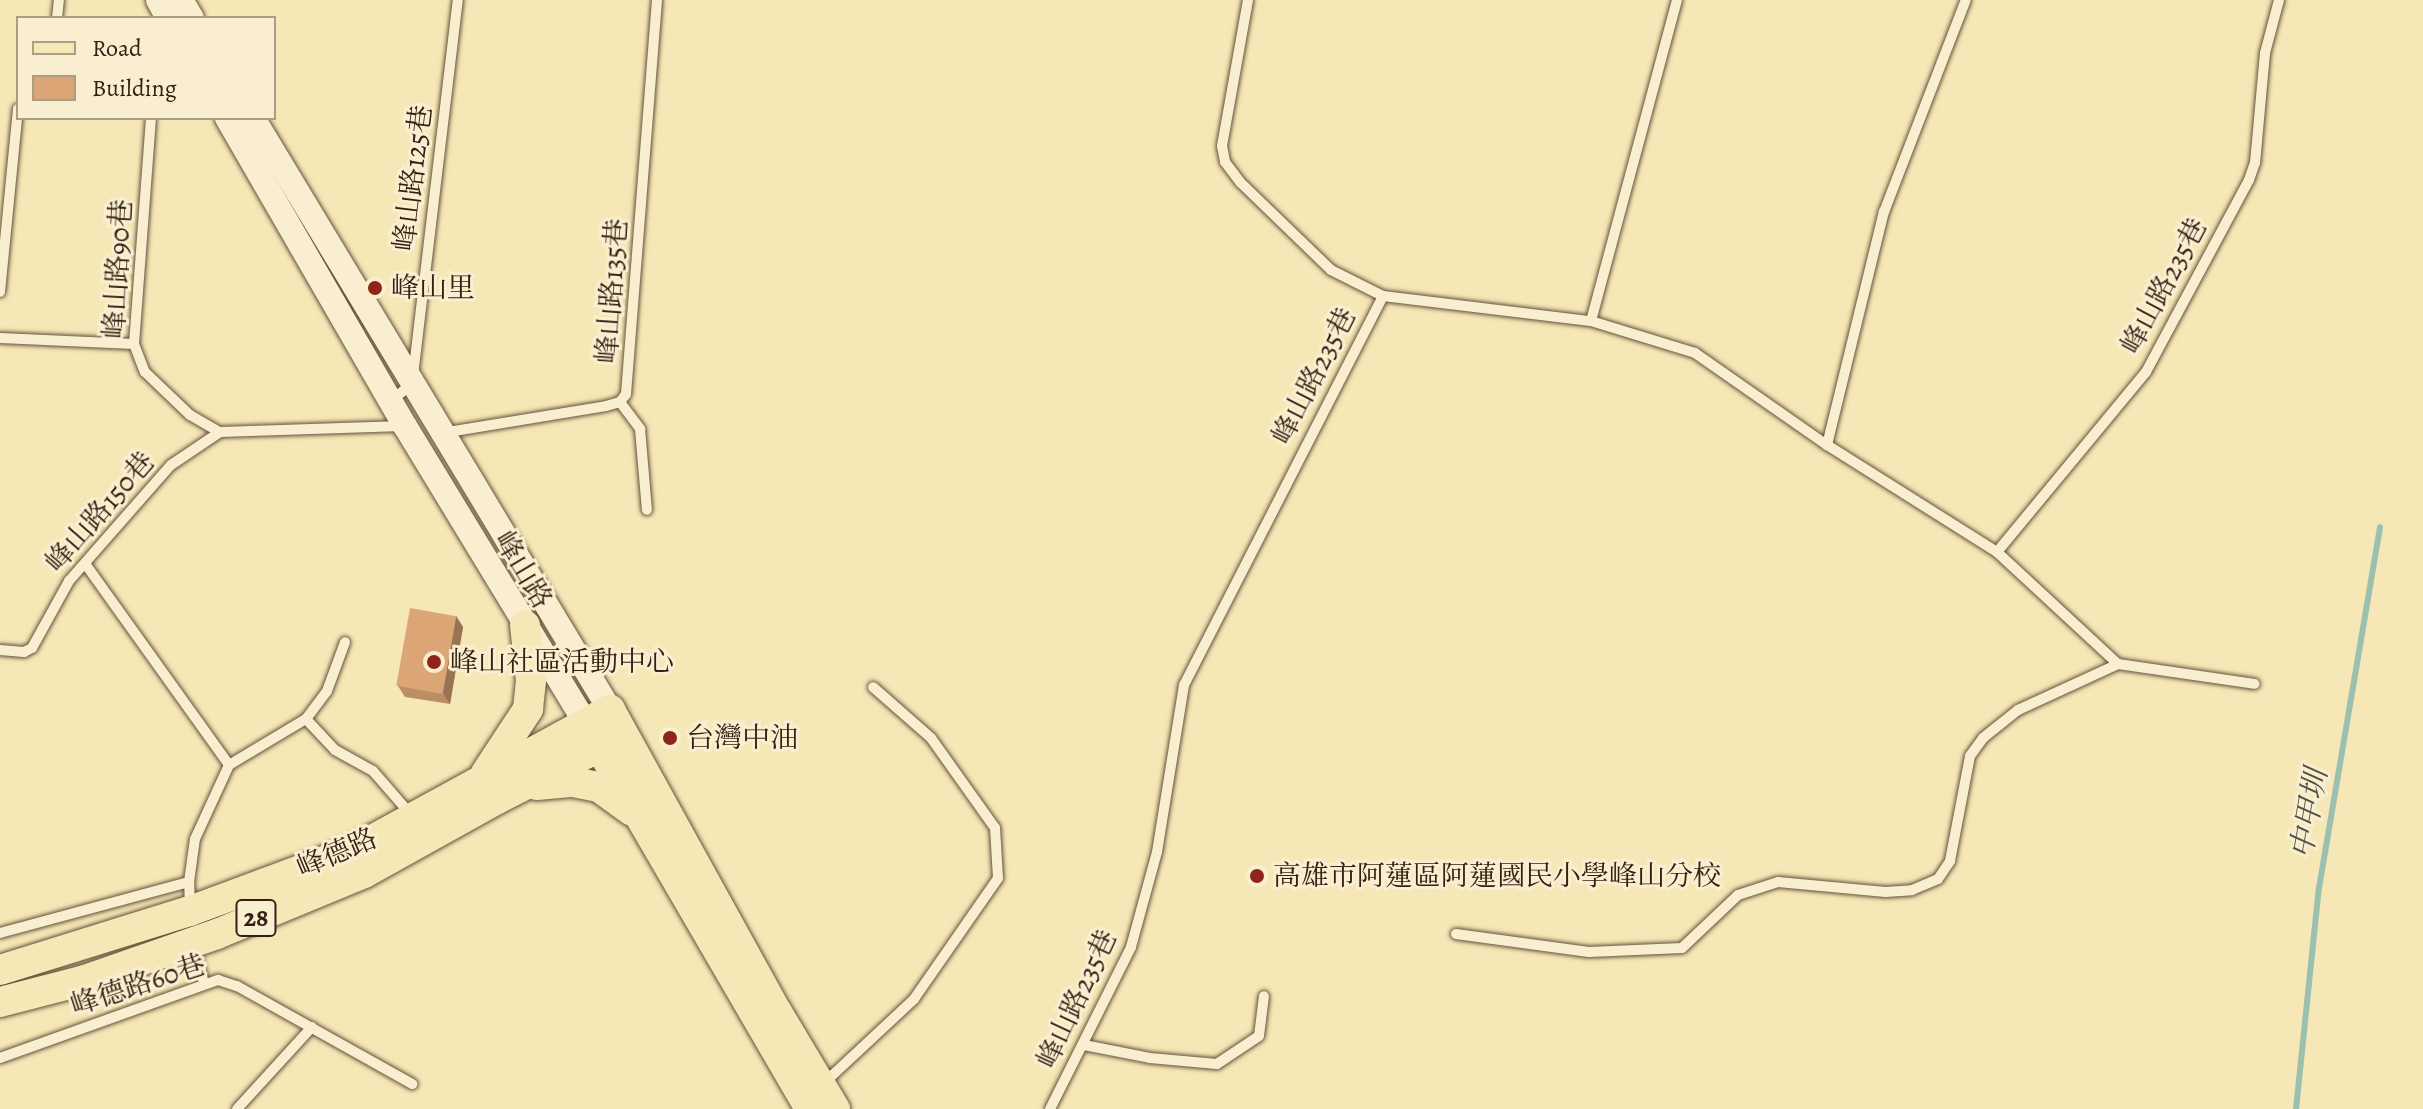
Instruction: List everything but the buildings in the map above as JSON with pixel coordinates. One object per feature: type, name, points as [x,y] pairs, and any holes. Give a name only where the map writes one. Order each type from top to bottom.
[{"type":"main road","points":[[490,788],[528,709],[531,681],[525,625]]},
{"type":"main road","name":"峰德路","points":[[0,970],[190,896],[354,850],[414,818],[490,788],[605,729]]},
{"type":"main road","name":"峰山路","points":[[605,729],[639,816],[822,1101]]},
{"type":"main road","name":"峰山路","points":[[605,729],[822,1101]]},
{"type":"main road","points":[[490,788],[547,781],[573,782],[599,787],[639,816]]},
{"type":"main road","name":"峰德路","points":[[0,1002],[85,980],[193,942],[364,873],[490,788]]},
{"type":"street","points":[[165,8],[187,16]]},
{"type":"street","name":"峰山路","points":[[228,120],[405,426],[525,625],[605,729]]},
{"type":"street","name":"峰山路","points":[[254,120],[412,384],[605,729]]},
{"type":"lane","name":"峰山路125巷","points":[[412,384],[458,0]]},
{"type":"lane","name":"峰山路135巷","points":[[440,433],[620,402],[629,386],[657,0]]},
{"type":"lane","points":[[1248,0],[1222,146],[1225,162],[1241,183],[1331,270],[1383,296]]},
{"type":"lane","points":[[1591,321],[1677,0]]},
{"type":"lane","points":[[1827,445],[1884,212],[1966,0]]},
{"type":"lane","name":"峰山路235巷","points":[[1997,552],[2146,372],[2249,180],[2255,163],[2265,53],[2279,0]]},
{"type":"lane","points":[[0,292],[17,120]]},
{"type":"lane","name":"峰山路90巷","points":[[151,120],[134,344],[145,372],[190,415],[220,432]]},
{"type":"lane","name":"峰山路235巷","points":[[1050,1109],[1131,947],[1157,852],[1184,685],[1383,296],[1591,321],[1709,360],[1827,445],[1997,552],[2118,664]]},
{"type":"lane","points":[[0,338],[134,344]]},
{"type":"lane","points":[[392,400],[412,384]]},
{"type":"lane","points":[[620,402],[640,429],[647,510]]},
{"type":"lane","points":[[220,432],[405,426]]},
{"type":"lane","name":"峰山路150巷","points":[[0,650],[24,652],[32,648],[63,588],[171,465],[220,432]]},
{"type":"lane","points":[[86,565],[229,765]]},
{"type":"lane","points":[[204,983],[193,942],[190,896],[195,839],[229,765],[306,719],[327,691],[345,642]]},
{"type":"lane","points":[[1456,934],[1589,952],[1682,948],[1738,895],[1778,882],[1886,892],[1912,890],[1938,879],[1950,861],[1970,756],[1983,738],[2018,710],[2118,664],[2255,684]]},
{"type":"lane","points":[[822,1101],[914,999],[998,878],[995,828],[931,738],[873,687]]},
{"type":"lane","points":[[306,719],[335,750],[373,771],[414,818]]},
{"type":"lane","points":[[0,933],[190,896]]},
{"type":"lane","name":"峰德路60巷","points":[[0,1058],[218,980],[237,986],[412,1084]]},
{"type":"lane","points":[[1084,1045],[1150,1058],[1217,1064],[1259,1036],[1264,996]]},
{"type":"lane","points":[[237,1109],[312,1027]]},
{"type":"waterway","name":"中甲圳","points":[[2296,1109],[2319,888],[2380,527]]},
{"type":"place","name":"峰山里","points":[[375,288]]},
{"type":"place","name":"峰山社區活動中心","points":[[434,662]]},
{"type":"place","name":"台灣中油","points":[[670,738]]},
{"type":"place","name":"高雄市阿蓮區阿蓮國民小學峰山分校","points":[[1257,876]]}]
